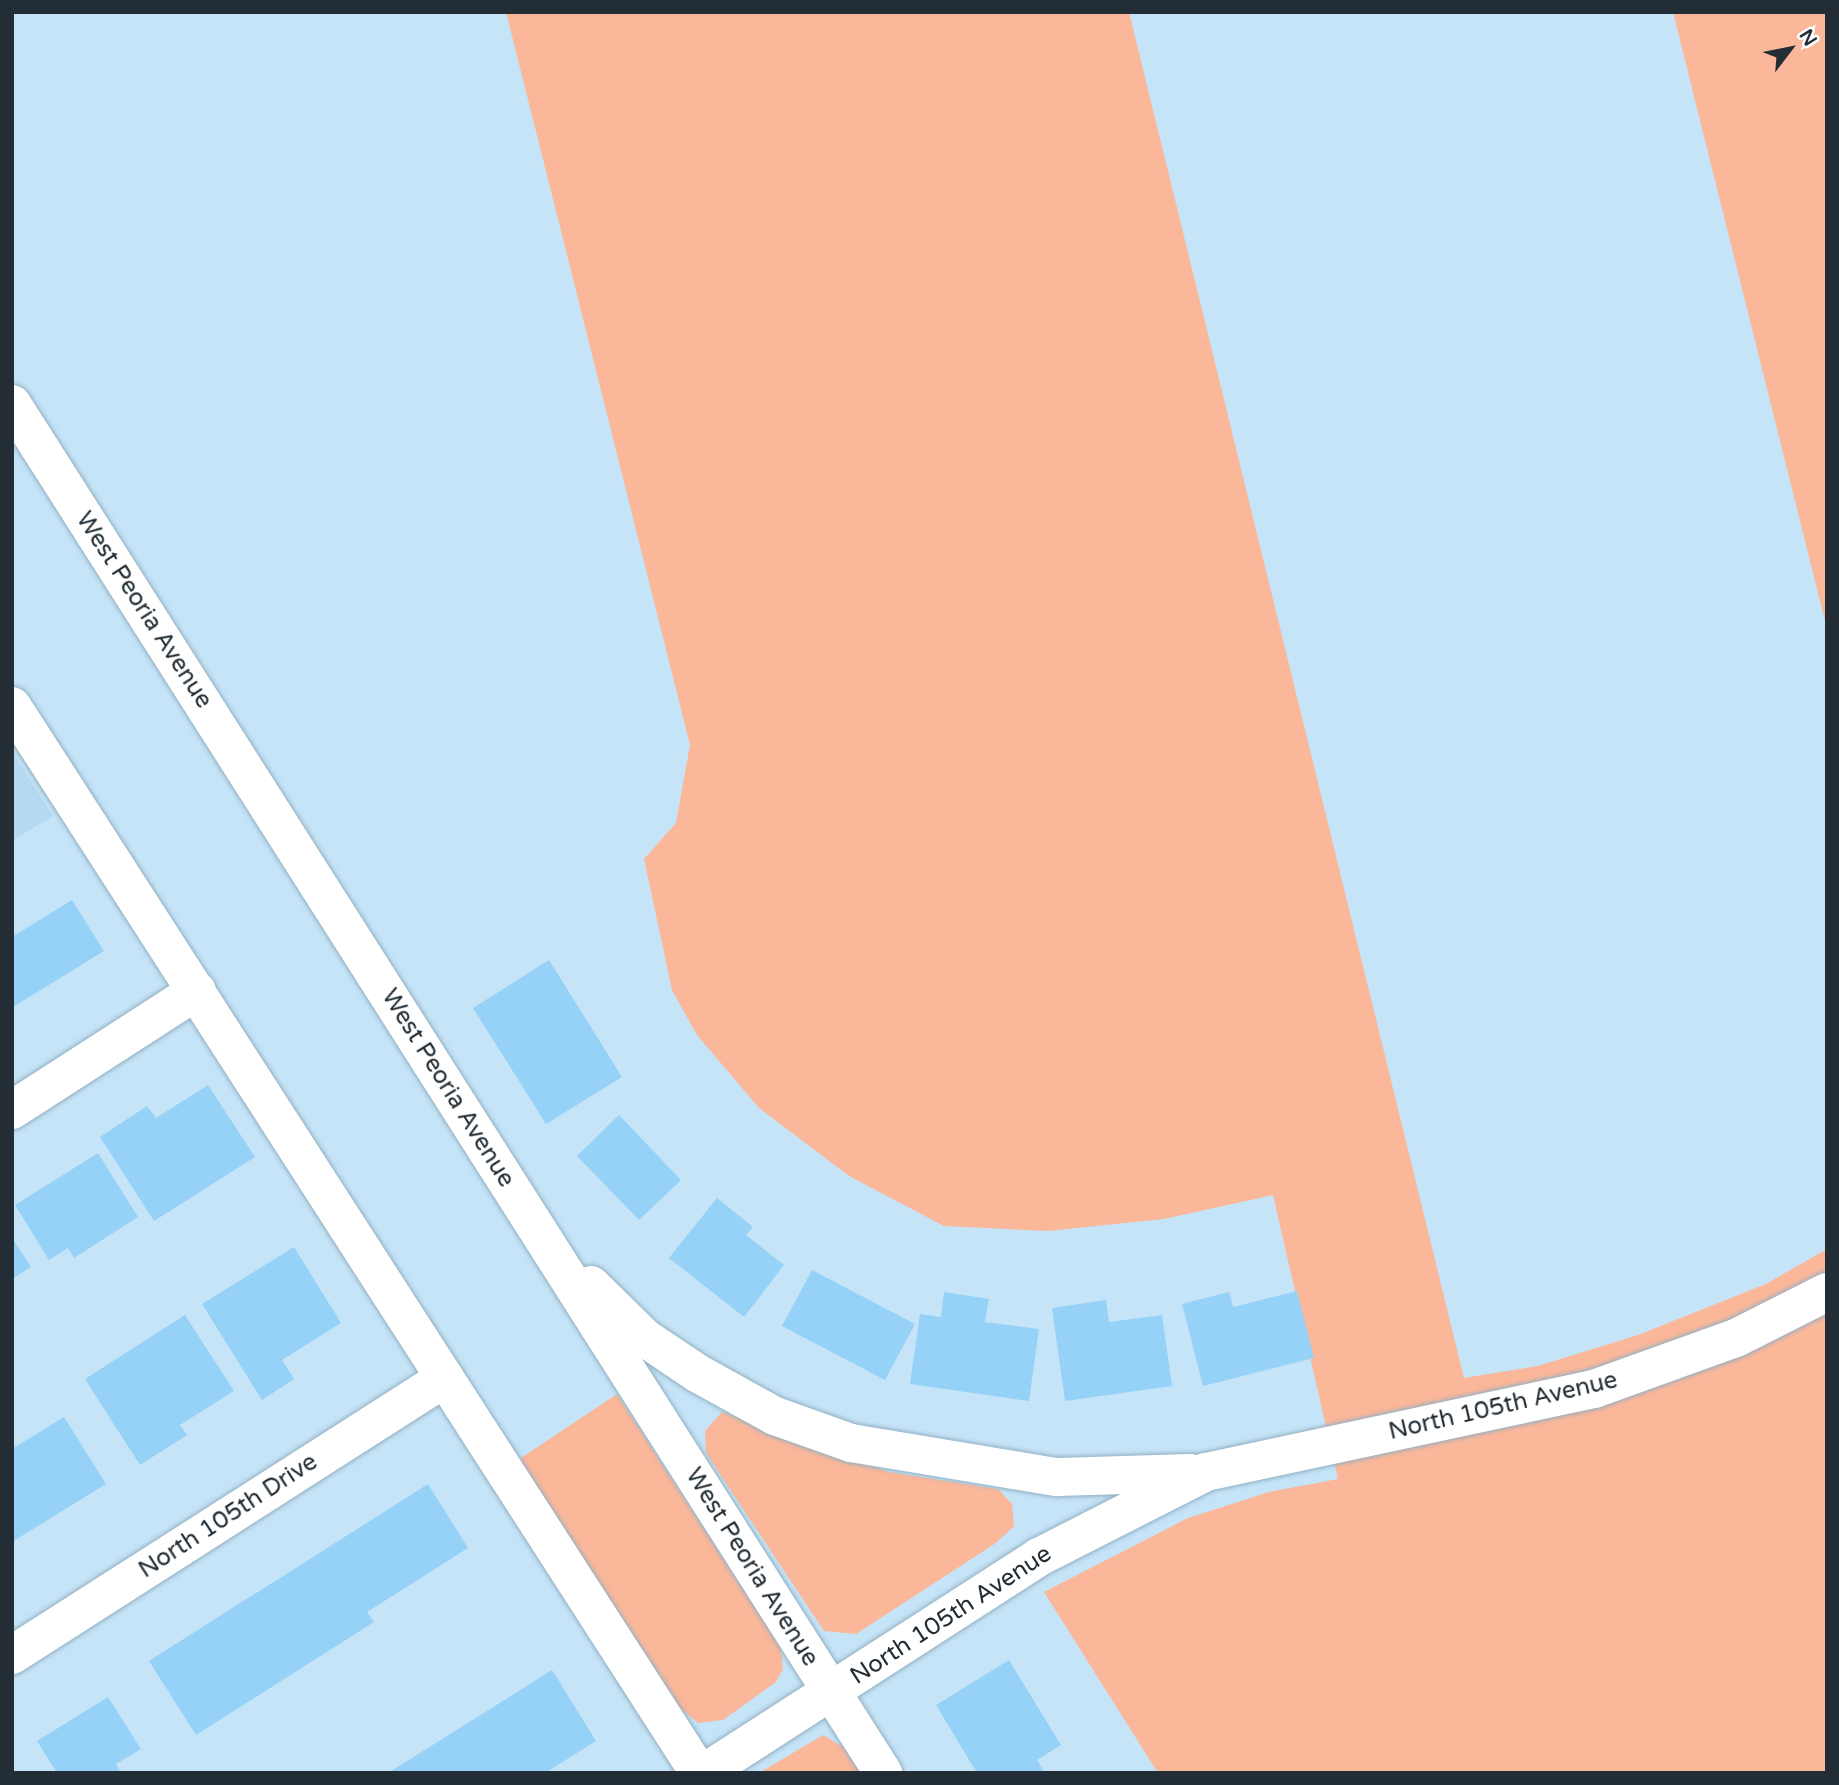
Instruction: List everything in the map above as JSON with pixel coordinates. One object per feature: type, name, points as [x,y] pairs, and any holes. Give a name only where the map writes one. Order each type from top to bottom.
[{"type":"street","name":"West Peoria Avenue","points":[[12,404],[883,1773]]},
{"type":"street","points":[[12,706],[701,1773]]},
{"type":"street","points":[[12,1110],[197,991]]},
{"type":"street","name":"North 105th Avenue","points":[[546,1242],[645,1338],[697,1373],[775,1416],[838,1439],[954,1464],[1057,1477],[1206,1472],[1594,1388],[1736,1338],[1827,1292]]},
{"type":"street","name":"North 105th Drive","points":[[12,1655],[445,1378]]},
{"type":"street","name":"North 105th Avenue","points":[[701,1773],[832,1692],[1039,1557],[1206,1472]]},
{"type":"shaded area","points":[[506,12],[1129,12],[1464,1378],[1538,1366],[1638,1335],[1766,1284],[1827,1249],[1827,1773],[1158,1773],[1044,1592],[1188,1518],[1269,1492],[1338,1479],[1273,1195],[1164,1219],[1048,1231],[944,1226],[849,1176],[759,1108],[697,1035],[672,990],[644,859],[676,823],[690,745]]},
{"type":"shaded area","points":[[1673,12],[1827,12],[1827,629]]},
{"type":"shaded area","points":[[12,752],[53,816],[12,841]]},
{"type":"shaded area","points":[[617,1394],[781,1648],[783,1669],[776,1682],[723,1720],[698,1723],[676,1705],[518,1460]]},
{"type":"shaded area","points":[[722,1412],[889,1472],[998,1489],[1012,1504],[1014,1526],[996,1543],[856,1634],[824,1631],[706,1453],[705,1431]]},
{"type":"shaded area","points":[[823,1735],[848,1750],[863,1773],[759,1773]]},
{"type":"building","points":[[72,900],[104,951],[13,1007],[12,937]]},
{"type":"building","points":[[549,960],[622,1077],[546,1124],[473,1008]]},
{"type":"building","points":[[208,1085],[255,1157],[154,1221],[100,1137],[147,1106],[156,1118]]},
{"type":"building","points":[[619,1115],[681,1180],[639,1220],[577,1156]]},
{"type":"building","points":[[98,1153],[138,1217],[74,1258],[68,1248],[49,1260],[15,1205]]},
{"type":"building","points":[[717,1198],[753,1227],[746,1235],[784,1265],[744,1317],[669,1258]]},
{"type":"building","points":[[12,1238],[31,1267],[12,1279]]},
{"type":"building","points":[[294,1247],[341,1323],[282,1360],[294,1379],[262,1400],[202,1304]]},
{"type":"building","points":[[812,1270],[915,1324],[885,1380],[782,1326]]},
{"type":"building","points":[[1297,1291],[1314,1358],[1203,1386],[1182,1304],[1229,1292],[1233,1307]]},
{"type":"building","points":[[944,1292],[989,1299],[985,1322],[1039,1329],[1029,1401],[910,1384],[920,1314],[941,1317]]},
{"type":"building","points":[[1106,1300],[1109,1322],[1162,1315],[1172,1386],[1065,1401],[1052,1308]]},
{"type":"building","points":[[185,1315],[234,1391],[180,1425],[187,1435],[140,1465],[85,1379]]},
{"type":"building","points":[[64,1417],[106,1484],[12,1542],[12,1449]]},
{"type":"building","points":[[428,1484],[468,1548],[367,1612],[374,1622],[196,1735],[149,1661]]},
{"type":"building","points":[[1009,1660],[1061,1745],[1037,1760],[1045,1773],[977,1773],[936,1705]]},
{"type":"building","points":[[552,1670],[596,1741],[545,1773],[388,1773]]},
{"type":"building","points":[[108,1697],[141,1749],[116,1764],[121,1773],[57,1773],[37,1741]]}]
